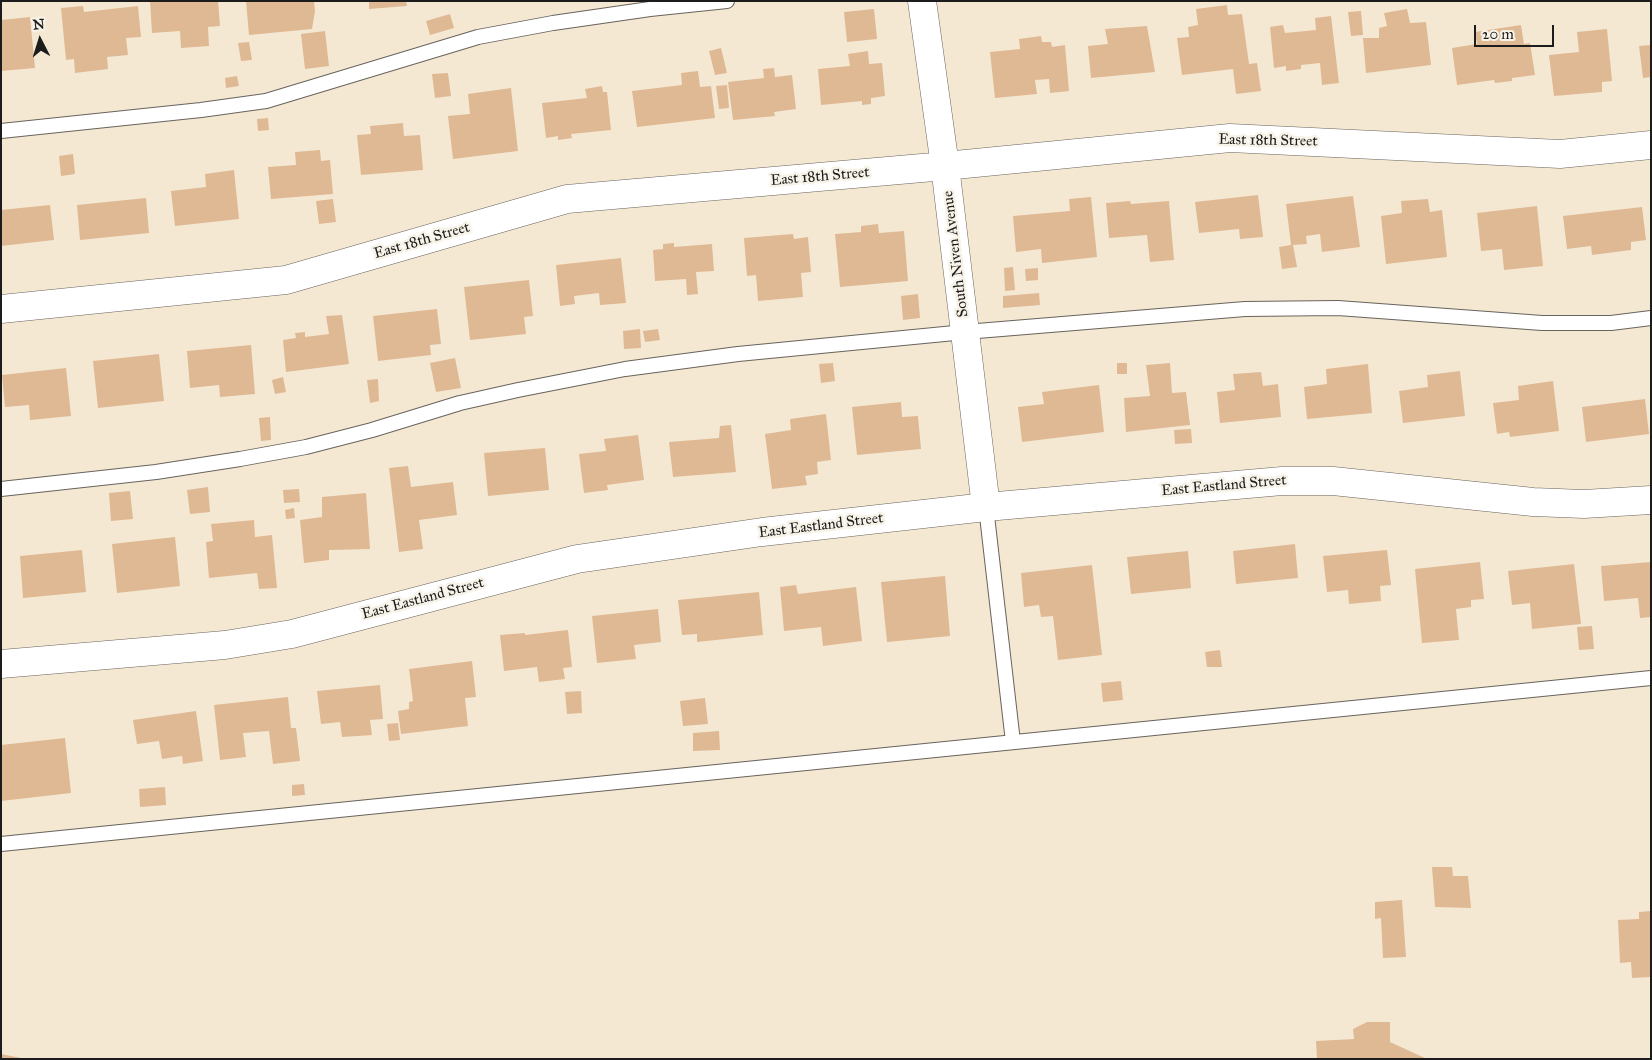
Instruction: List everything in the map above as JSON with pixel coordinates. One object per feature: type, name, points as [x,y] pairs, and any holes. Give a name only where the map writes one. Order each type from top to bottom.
[{"type":"street","name":"South Niven Avenue","points":[[922,1],[946,166],[986,507]]},
{"type":"street","name":"East 18th Street","points":[[1,309],[286,280],[567,199],[946,166],[1230,138],[1560,154],[1651,145]]},
{"type":"street","name":"East Eastland Street","points":[[1,664],[225,645],[292,634],[576,559],[762,532],[986,507],[1282,481],[1333,481],[1533,502],[1584,504],[1651,500]]},
{"type":"lane","points":[[1,130],[201,110],[266,101],[478,37],[553,23],[650,9],[727,1]]},
{"type":"lane","points":[[1,489],[156,472],[240,460],[306,447],[372,430],[460,403],[518,390],[625,369],[738,354],[965,332],[1245,309],[1338,308],[1542,323],[1611,323],[1651,318]]},
{"type":"lane","points":[[986,507],[1013,742]]},
{"type":"lane","points":[[1,844],[1651,678]]},
{"type":"building","points":[[150,1],[218,1],[220,26],[208,27],[209,46],[181,48],[180,31],[152,33]]},
{"type":"building","points":[[246,1],[314,1],[315,11],[312,29],[249,35]]},
{"type":"building","points":[[369,1],[406,1],[407,6],[369,9]]},
{"type":"building","points":[[1227,5],[1228,15],[1242,14],[1249,64],[1257,63],[1261,91],[1236,94],[1233,69],[1182,75],[1177,38],[1189,37],[1188,27],[1198,25],[1196,9]]},
{"type":"building","points":[[83,6],[84,12],[138,6],[141,37],[126,38],[128,55],[107,57],[108,69],[75,73],[74,59],[66,60],[61,8]]},
{"type":"building","points":[[874,9],[877,39],[847,42],[844,12]]},
{"type":"building","points":[[1407,9],[1410,23],[1426,22],[1431,65],[1366,73],[1363,38],[1379,38],[1379,28],[1387,26],[1384,13]]},
{"type":"building","points":[[1361,11],[1363,35],[1351,36],[1348,12]]},
{"type":"building","points":[[450,14],[454,28],[430,35],[426,21]]},
{"type":"building","points":[[1331,16],[1339,83],[1322,85],[1320,63],[1301,65],[1301,69],[1286,71],[1286,66],[1274,68],[1270,27],[1283,25],[1285,33],[1316,30],[1315,18]]},
{"type":"building","points":[[30,17],[35,68],[1,71],[1,20]]},
{"type":"building","points":[[1521,25],[1524,44],[1530,43],[1535,75],[1512,78],[1512,81],[1495,83],[1494,80],[1457,85],[1452,48],[1477,44],[1475,32]]},
{"type":"building","points":[[1147,26],[1155,72],[1091,78],[1088,46],[1108,44],[1105,29]]},
{"type":"building","points":[[1607,29],[1612,81],[1602,82],[1602,92],[1554,96],[1549,55],[1579,52],[1577,32]]},
{"type":"building","points":[[325,31],[329,66],[305,69],[301,34]]},
{"type":"building","points":[[1041,36],[1042,42],[1051,42],[1052,47],[1065,45],[1069,91],[1050,93],[1049,79],[1035,80],[1037,94],[995,98],[990,52],[1020,49],[1019,39]]},
{"type":"building","points":[[249,42],[252,60],[241,61],[238,43]]},
{"type":"building","points":[[1651,45],[1651,77],[1643,78],[1639,46]]},
{"type":"building","points":[[721,48],[727,73],[715,75],[709,51]]},
{"type":"building","points":[[868,51],[869,64],[882,63],[885,96],[871,98],[871,104],[862,105],[862,101],[821,105],[818,69],[850,66],[848,54]]},
{"type":"building","points":[[774,68],[775,77],[792,75],[796,109],[774,112],[775,116],[733,120],[728,82],[764,78],[763,69]]},
{"type":"building","points":[[698,71],[700,87],[711,86],[715,118],[637,127],[632,91],[682,85],[681,73]]},
{"type":"building","points":[[448,73],[451,96],[435,98],[432,74]]},
{"type":"building","points":[[237,76],[239,86],[226,88],[225,78]]},
{"type":"building","points":[[727,85],[729,108],[719,109],[716,86]]},
{"type":"building","points":[[602,86],[603,92],[607,92],[611,130],[571,134],[572,138],[558,140],[558,136],[546,138],[542,103],[587,98],[585,89]]},
{"type":"building","points":[[511,88],[518,151],[453,159],[448,116],[470,114],[468,94]]},
{"type":"building","points":[[268,118],[269,130],[258,131],[257,119]]},
{"type":"building","points":[[403,123],[404,136],[420,135],[423,170],[361,175],[357,135],[371,134],[370,126]]},
{"type":"building","points":[[320,150],[321,161],[330,160],[333,194],[271,199],[268,167],[296,165],[295,152]]},
{"type":"building","points":[[73,154],[75,174],[61,176],[59,156]]},
{"type":"building","points":[[234,170],[239,219],[175,226],[171,191],[206,187],[205,174]]},
{"type":"building","points":[[1258,195],[1263,237],[1240,239],[1239,229],[1199,233],[1195,202]]},
{"type":"building","points":[[1353,196],[1360,247],[1322,252],[1320,234],[1306,236],[1307,244],[1293,245],[1297,267],[1282,269],[1279,247],[1291,245],[1286,204]]},
{"type":"building","points":[[1091,197],[1097,257],[1042,263],[1041,249],[1016,252],[1013,216],[1070,211],[1069,199]]},
{"type":"building","points":[[146,198],[149,233],[80,240],[77,205]]},
{"type":"building","points":[[333,199],[336,222],[319,224],[316,201]]},
{"type":"building","points":[[1428,199],[1430,212],[1442,210],[1447,257],[1386,264],[1381,216],[1402,213],[1401,201]]},
{"type":"building","points":[[1130,201],[1131,204],[1169,201],[1174,260],[1150,262],[1147,235],[1109,238],[1106,203]]},
{"type":"building","points":[[50,205],[54,240],[1,246],[1,210]]},
{"type":"building","points":[[1537,206],[1543,266],[1504,270],[1502,249],[1481,251],[1477,213]]},
{"type":"building","points":[[1642,207],[1646,240],[1631,242],[1631,250],[1592,255],[1591,246],[1567,249],[1563,216]]},
{"type":"building","points":[[878,224],[879,233],[904,231],[908,281],[840,287],[835,234],[861,232],[861,226]]},
{"type":"building","points":[[793,234],[794,239],[808,237],[811,272],[801,273],[803,297],[758,301],[756,275],[747,276],[744,238]]},
{"type":"building","points":[[674,243],[674,247],[712,244],[714,271],[696,272],[698,294],[687,295],[686,279],[655,281],[653,250],[663,249],[663,244]]},
{"type":"building","points":[[621,258],[626,303],[600,305],[599,293],[574,296],[575,304],[560,306],[556,265]]},
{"type":"building","points":[[1013,267],[1015,290],[1005,291],[1004,268]]},
{"type":"building","points":[[1038,268],[1038,280],[1026,281],[1025,269]]},
{"type":"building","points":[[529,280],[533,316],[524,317],[526,334],[470,340],[464,287]]},
{"type":"building","points":[[1039,293],[1040,305],[1003,308],[1003,296]]},
{"type":"building","points":[[918,294],[920,318],[903,320],[901,296]]},
{"type":"building","points":[[437,309],[441,344],[430,345],[431,355],[378,361],[373,316]]},
{"type":"building","points":[[342,315],[349,364],[286,372],[283,340],[296,338],[295,333],[305,332],[305,337],[329,334],[326,316]]},
{"type":"building","points":[[640,329],[641,348],[624,349],[623,331]]},
{"type":"building","points":[[658,329],[660,340],[645,342],[643,331]]},
{"type":"building","points":[[251,345],[255,394],[220,397],[219,385],[190,388],[187,351]]},
{"type":"building","points":[[159,354],[164,401],[98,408],[93,361]]},
{"type":"building","points":[[455,358],[461,388],[436,392],[430,363]]},
{"type":"building","points":[[833,363],[835,381],[821,383],[819,364]]},
{"type":"building","points":[[1117,363],[1127,363],[1127,374],[1117,374]]},
{"type":"building","points":[[1170,363],[1172,393],[1186,392],[1190,425],[1126,432],[1124,398],[1150,396],[1146,365]]},
{"type":"building","points":[[1368,364],[1372,413],[1307,419],[1304,387],[1327,384],[1326,369]]},
{"type":"building","points":[[66,368],[71,416],[30,420],[29,405],[5,407],[2,375]]},
{"type":"building","points":[[1460,371],[1465,416],[1403,423],[1399,391],[1428,387],[1427,375]]},
{"type":"building","points":[[1261,372],[1263,386],[1278,384],[1281,417],[1220,423],[1217,392],[1235,390],[1233,374]]},
{"type":"building","points":[[283,377],[286,392],[275,394],[272,380]]},
{"type":"building","points":[[378,379],[379,401],[370,403],[367,380]]},
{"type":"building","points":[[1553,381],[1559,431],[1510,437],[1509,432],[1497,434],[1493,403],[1519,400],[1518,386]]},
{"type":"building","points":[[1099,385],[1104,432],[1022,442],[1018,407],[1044,404],[1042,392]]},
{"type":"building","points":[[1645,399],[1649,434],[1586,442],[1582,407]]},
{"type":"building","points":[[901,402],[902,417],[918,416],[921,449],[857,455],[852,407]]},
{"type":"building","points":[[826,414],[831,460],[817,462],[818,474],[805,476],[807,485],[772,489],[765,434],[791,430],[790,419]]},
{"type":"building","points":[[270,417],[271,440],[261,441],[259,418]]},
{"type":"building","points":[[731,425],[736,472],[673,477],[669,442],[719,438],[720,426]]},
{"type":"building","points":[[1191,429],[1192,443],[1175,444],[1174,430]]},
{"type":"building","points":[[638,435],[644,480],[607,485],[608,490],[584,493],[579,454],[606,451],[604,439]]},
{"type":"building","points":[[545,448],[549,490],[488,496],[484,453]]},
{"type":"building","points":[[408,466],[411,487],[453,482],[457,515],[419,520],[423,549],[399,552],[389,468]]},
{"type":"building","points":[[208,487],[210,512],[190,514],[187,490]]},
{"type":"building","points":[[299,489],[300,502],[284,503],[283,490]]},
{"type":"building","points":[[130,491],[133,519],[111,521],[109,493]]},
{"type":"building","points":[[366,493],[370,549],[329,550],[329,560],[304,563],[300,520],[322,517],[322,497]]},
{"type":"building","points":[[294,508],[295,518],[286,519],[285,510]]},
{"type":"building","points":[[254,520],[255,537],[272,535],[277,588],[259,589],[257,573],[209,578],[206,542],[213,541],[211,524]]},
{"type":"building","points":[[175,537],[180,586],[117,593],[112,544]]},
{"type":"building","points":[[1295,544],[1298,578],[1236,584],[1233,551]]},
{"type":"building","points":[[82,550],[86,592],[23,598],[20,556]]},
{"type":"building","points":[[1387,550],[1391,585],[1380,586],[1381,601],[1349,604],[1348,590],[1327,592],[1323,556]]},
{"type":"building","points":[[1188,551],[1191,588],[1131,594],[1127,557]]},
{"type":"building","points":[[1480,562],[1484,599],[1471,600],[1471,607],[1456,609],[1459,640],[1422,643],[1415,569]]},
{"type":"building","points":[[1651,562],[1651,617],[1640,618],[1638,598],[1604,601],[1601,566]]},
{"type":"building","points":[[1574,564],[1581,624],[1532,629],[1530,603],[1512,605],[1508,571]]},
{"type":"building","points":[[1092,565],[1102,655],[1058,660],[1053,616],[1041,617],[1039,605],[1024,607],[1021,573]]},
{"type":"building","points":[[945,576],[950,636],[887,642],[881,582]]},
{"type":"building","points":[[796,585],[798,594],[856,587],[862,641],[823,646],[821,627],[784,631],[780,587]]},
{"type":"building","points":[[759,592],[763,635],[697,642],[697,634],[682,635],[678,600]]},
{"type":"building","points":[[658,609],[661,642],[634,645],[636,659],[597,663],[592,616]]},
{"type":"building","points":[[1592,626],[1594,649],[1579,650],[1577,627]]},
{"type":"building","points":[[568,630],[572,667],[563,668],[565,679],[539,682],[537,667],[504,671],[500,635],[525,633],[525,635]]},
{"type":"building","points":[[1220,650],[1222,667],[1207,667],[1205,652]]},
{"type":"building","points":[[472,661],[476,697],[465,698],[468,726],[401,734],[398,711],[409,709],[409,702],[413,701],[409,669]]},
{"type":"building","points":[[1121,681],[1123,700],[1103,702],[1101,683]]},
{"type":"building","points":[[380,685],[383,719],[370,720],[372,735],[342,737],[340,722],[321,724],[317,691]]},
{"type":"building","points":[[581,691],[582,713],[567,714],[565,692]]},
{"type":"building","points":[[288,697],[291,728],[296,728],[300,761],[273,764],[269,731],[243,733],[246,757],[220,760],[214,705]]},
{"type":"building","points":[[705,698],[708,724],[683,726],[680,701]]},
{"type":"building","points":[[196,711],[203,761],[183,764],[182,756],[162,759],[159,741],[137,744],[133,720]]},
{"type":"building","points":[[398,723],[400,740],[389,741],[387,724]]},
{"type":"building","points":[[719,731],[720,750],[693,751],[693,733]]},
{"type":"building","points":[[65,738],[71,793],[1,801],[1,745]]},
{"type":"building","points":[[304,784],[305,795],[292,796],[292,785]]},
{"type":"building","points":[[165,787],[166,805],[140,807],[139,789]]},
{"type":"building","points":[[1432,867],[1452,867],[1453,876],[1468,876],[1471,908],[1435,907]]},
{"type":"building","points":[[1402,900],[1406,957],[1383,958],[1381,918],[1375,919],[1375,902]]},
{"type":"building","points":[[1651,911],[1651,977],[1632,978],[1631,962],[1620,963],[1618,920],[1639,919],[1639,912]]},
{"type":"building","points":[[1367,1022],[1390,1022],[1390,1042],[1427,1059],[1317,1059],[1316,1041],[1354,1039],[1353,1029]]},
{"type":"building","points":[[1,1054],[21,1058],[21,1059],[1,1059]]}]
